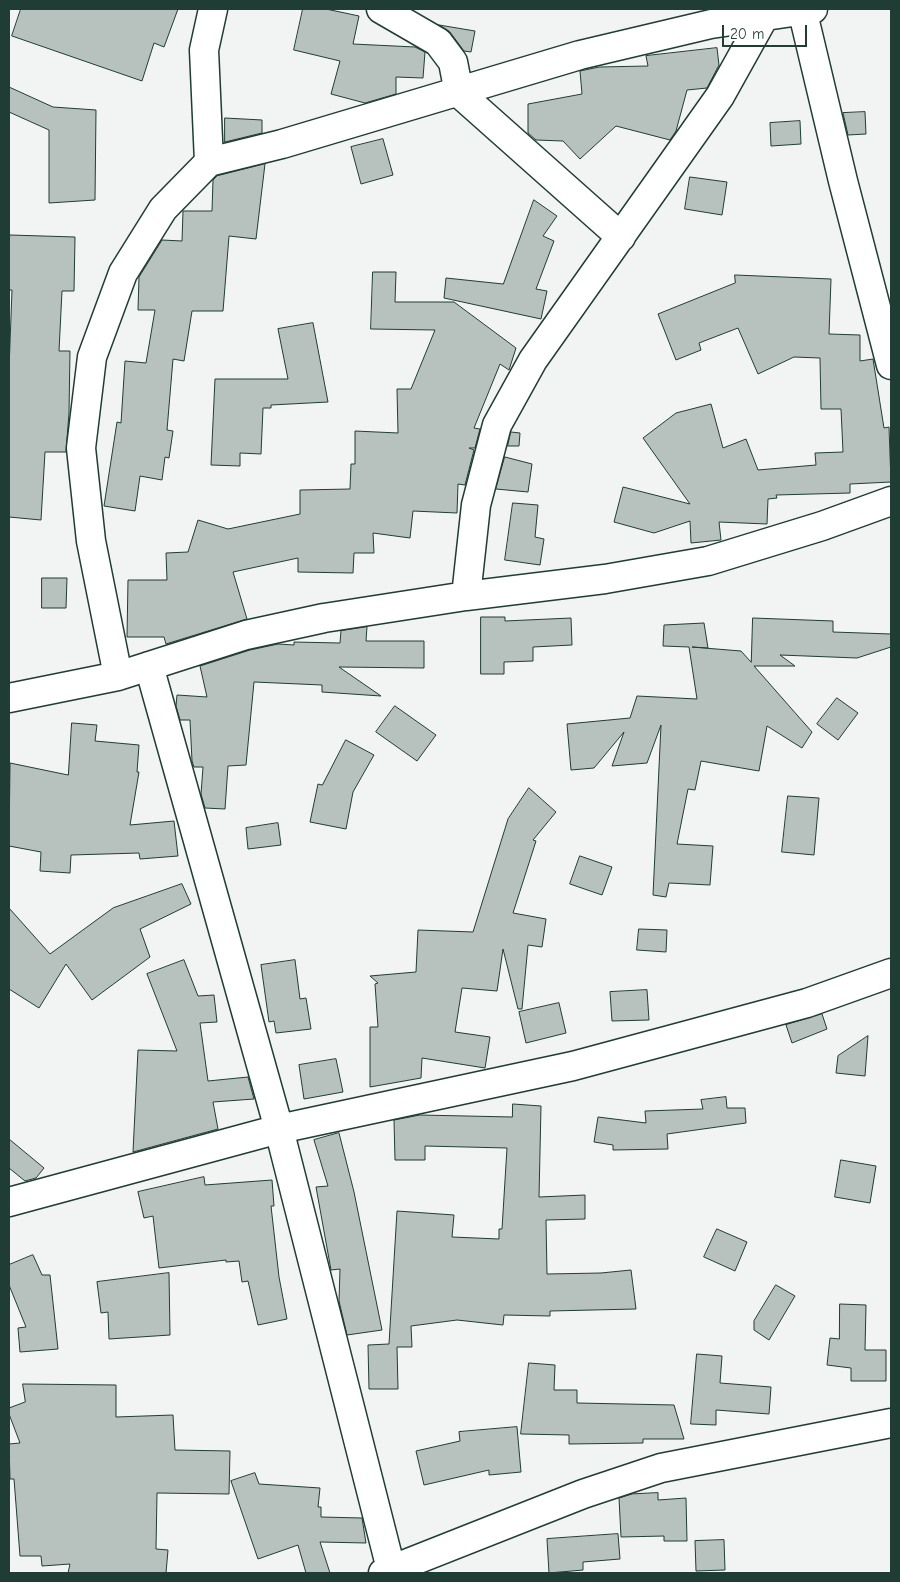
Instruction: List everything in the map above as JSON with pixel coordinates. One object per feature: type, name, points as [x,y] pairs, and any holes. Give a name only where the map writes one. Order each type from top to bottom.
[{"type":"street","points":[[209,162],[204,50],[213,9]]},
{"type":"street","points":[[381,9],[438,42],[453,62],[459,93],[621,237]]},
{"type":"street","points":[[118,676],[91,541],[81,448],[92,357],[123,272],[163,209],[209,162],[282,144],[459,93],[580,55],[711,24],[806,10],[843,182],[891,365]]},
{"type":"street","points":[[466,596],[476,505],[497,425],[533,360],[720,96],[764,16]]},
{"type":"street","points":[[9,698],[118,676],[246,635],[324,618],[466,596],[605,579],[708,561],[822,526],[891,501]]},
{"type":"street","points":[[150,666],[280,1129],[389,1572],[583,1494],[661,1468],[891,1423]]},
{"type":"street","points":[[9,1202],[280,1129],[572,1066],[807,1003],[891,973]]},
{"type":"building","points":[[21,9],[178,9],[164,47],[154,43],[142,81],[12,36]]},
{"type":"building","points":[[303,9],[326,9],[359,16],[353,44],[415,47],[425,52],[423,78],[396,77],[396,94],[365,103],[331,94],[340,61],[294,50]]},
{"type":"building","points":[[439,25],[475,31],[471,52],[464,51],[450,32]]},
{"type":"building","points":[[717,48],[719,65],[707,88],[687,90],[676,131],[670,140],[616,126],[580,159],[563,141],[536,140],[528,133],[528,104],[582,94],[580,71],[599,67],[648,66],[646,56]]},
{"type":"building","points":[[9,87],[53,107],[96,110],[95,200],[49,203],[49,130],[9,112]]},
{"type":"building","points":[[865,112],[866,134],[848,135],[843,113]]},
{"type":"building","points":[[225,118],[262,120],[262,133],[225,142]]},
{"type":"building","points":[[800,121],[801,144],[771,146],[770,123]]},
{"type":"building","points":[[383,139],[393,175],[361,184],[351,147]]},
{"type":"building","points":[[265,164],[256,239],[229,236],[223,311],[192,311],[184,361],[173,359],[167,430],[173,431],[169,458],[165,457],[162,480],[140,476],[135,511],[104,506],[117,422],[121,423],[125,361],[146,363],[155,310],[138,310],[139,277],[162,240],[182,241],[183,211],[212,211],[213,180],[217,176]]},
{"type":"building","points":[[690,177],[727,182],[722,215],[685,209]]},
{"type":"building","points":[[534,200],[557,216],[543,236],[554,241],[536,289],[547,291],[541,319],[444,298],[446,278],[503,284]]},
{"type":"building","points":[[10,235],[75,237],[74,291],[62,291],[59,351],[70,351],[66,452],[45,452],[41,520],[9,517],[9,369],[12,290],[9,290]]},
{"type":"building","points":[[373,272],[396,272],[395,302],[454,302],[516,348],[509,370],[500,364],[474,428],[480,429],[475,448],[469,448],[474,450],[465,485],[458,484],[457,513],[413,511],[410,538],[373,533],[374,553],[354,553],[353,573],[298,572],[298,558],[233,572],[247,619],[166,644],[164,637],[127,637],[128,580],[167,580],[166,553],[188,552],[198,520],[228,529],[300,514],[300,490],[350,489],[351,464],[355,464],[355,431],[398,433],[397,389],[411,389],[435,330],[371,329]]},
{"type":"building","points":[[735,275],[831,279],[829,334],[860,335],[860,361],[873,359],[884,428],[889,427],[891,482],[850,484],[850,493],[776,495],[777,498],[768,499],[767,524],[719,522],[721,540],[691,543],[690,521],[654,533],[614,522],[623,487],[690,504],[643,438],[676,413],[711,404],[723,448],[746,439],[758,470],[816,465],[815,453],[843,452],[841,409],[821,409],[820,358],[794,357],[758,374],[738,328],[699,343],[701,350],[676,360],[658,314],[735,283]]},
{"type":"building","points":[[313,323],[328,402],[271,405],[271,408],[263,408],[261,454],[240,453],[240,466],[211,465],[215,379],[288,379],[278,329]]},
{"type":"building","points":[[511,432],[520,433],[519,446],[508,446]]},
{"type":"building","points":[[505,457],[532,464],[528,492],[496,489]]},
{"type":"building","points":[[513,503],[538,505],[535,537],[544,539],[540,565],[505,560]]},
{"type":"building","points":[[42,578],[67,578],[66,608],[42,608]]},
{"type":"building","points":[[481,617],[505,617],[505,621],[571,618],[572,645],[533,647],[533,661],[504,662],[504,674],[481,674]]},
{"type":"building","points":[[753,618],[833,621],[833,632],[891,634],[891,647],[857,658],[780,655],[795,666],[754,666],[812,732],[802,748],[767,726],[759,771],[701,761],[695,790],[688,789],[677,844],[713,846],[710,885],[669,883],[666,897],[653,895],[661,725],[647,763],[612,766],[624,732],[594,768],[571,770],[567,724],[630,718],[637,696],[697,699],[689,647],[663,646],[664,625],[704,623],[708,648],[692,647],[741,651],[751,662]]},
{"type":"building","points":[[367,627],[366,641],[424,641],[424,668],[339,667],[381,696],[322,692],[322,685],[254,682],[246,765],[228,766],[225,809],[205,808],[201,794],[203,767],[194,767],[192,761],[190,720],[180,720],[176,706],[177,695],[207,697],[200,666],[250,650],[278,644],[294,645],[294,642],[340,643],[341,631]]},
{"type":"building","points":[[837,698],[858,713],[838,740],[817,724]]},
{"type":"building","points":[[395,706],[436,735],[417,761],[376,732]]},
{"type":"building","points":[[72,723],[97,725],[95,741],[139,745],[137,772],[139,772],[130,825],[174,821],[178,856],[140,859],[139,853],[71,855],[70,873],[40,871],[41,852],[9,846],[10,763],[68,775]]},
{"type":"building","points":[[346,740],[374,755],[353,792],[346,829],[310,822],[318,784],[322,785]]},
{"type":"building","points":[[529,788],[556,812],[533,840],[536,841],[513,913],[546,919],[542,947],[528,945],[522,1009],[518,1009],[503,949],[497,991],[462,988],[455,1032],[490,1037],[485,1068],[422,1058],[421,1078],[370,1087],[370,1027],[378,1027],[375,984],[378,983],[370,976],[416,972],[418,930],[473,932],[508,819]]},
{"type":"building","points":[[788,796],[819,798],[814,855],[782,852]]},
{"type":"building","points":[[278,823],[281,845],[248,849],[246,828]]},
{"type":"building","points":[[580,856],[612,867],[602,895],[570,884]]},
{"type":"building","points":[[182,884],[191,904],[140,929],[150,957],[92,1000],[66,964],[39,1008],[9,989],[9,908],[50,954],[113,908]]},
{"type":"building","points":[[639,929],[667,930],[666,952],[637,950]]},
{"type":"building","points":[[184,960],[198,996],[214,995],[217,1022],[200,1023],[208,1081],[248,1077],[254,1099],[213,1102],[218,1129],[133,1152],[138,1050],[177,1051],[147,974]]},
{"type":"building","points":[[295,960],[300,999],[306,998],[311,1029],[276,1033],[274,1021],[269,1022],[261,965]]},
{"type":"building","points":[[647,990],[649,1020],[612,1021],[610,992]]},
{"type":"building","points":[[559,1003],[566,1033],[526,1043],[519,1012]]},
{"type":"building","points":[[822,1014],[827,1029],[792,1043],[786,1025]]},
{"type":"building","points":[[868,1036],[865,1076],[836,1073],[838,1056]]},
{"type":"building","points":[[336,1059],[343,1092],[304,1099],[299,1065]]},
{"type":"building","points":[[726,1097],[727,1108],[745,1108],[746,1123],[667,1134],[668,1149],[613,1150],[613,1145],[594,1142],[598,1117],[646,1123],[645,1111],[703,1109],[701,1100]]},
{"type":"building","points":[[513,1104],[541,1106],[539,1197],[585,1195],[585,1219],[546,1220],[547,1274],[601,1273],[631,1270],[636,1309],[550,1311],[550,1316],[504,1315],[503,1325],[457,1320],[411,1326],[412,1347],[397,1347],[398,1389],[369,1389],[368,1345],[389,1344],[397,1211],[454,1215],[452,1237],[499,1239],[499,1229],[502,1229],[507,1148],[425,1146],[425,1160],[395,1160],[394,1120],[420,1115],[512,1117]]},
{"type":"building","points":[[339,1133],[354,1192],[382,1330],[347,1335],[339,1301],[340,1269],[331,1270],[316,1187],[328,1186],[314,1140]]},
{"type":"building","points":[[9,1139],[44,1168],[36,1178],[25,1181],[9,1168]]},
{"type":"building","points":[[841,1160],[876,1166],[870,1203],[835,1197]]},
{"type":"building","points":[[204,1177],[205,1185],[272,1180],[274,1206],[271,1206],[279,1277],[287,1319],[258,1325],[248,1281],[242,1282],[239,1261],[226,1262],[226,1260],[159,1268],[153,1216],[144,1218],[138,1192]]},
{"type":"building","points":[[717,1229],[747,1242],[735,1271],[704,1257]]},
{"type":"building","points":[[33,1255],[42,1275],[50,1275],[58,1349],[20,1352],[18,1328],[26,1327],[9,1285],[9,1265]]},
{"type":"building","points":[[169,1273],[170,1335],[109,1339],[108,1312],[101,1313],[97,1282]]},
{"type":"building","points":[[776,1285],[795,1296],[769,1340],[754,1330],[754,1321]]},
{"type":"building","points":[[840,1304],[866,1305],[865,1350],[886,1350],[886,1381],[851,1381],[851,1368],[827,1365],[830,1338],[839,1339]]},
{"type":"building","points":[[697,1354],[722,1356],[720,1383],[771,1387],[769,1414],[716,1410],[716,1425],[691,1424]]},
{"type":"building","points":[[529,1363],[555,1365],[554,1390],[577,1390],[577,1403],[674,1405],[684,1439],[643,1439],[643,1443],[569,1444],[569,1435],[521,1434]]},
{"type":"building","points":[[23,1384],[116,1385],[116,1417],[173,1415],[175,1450],[230,1451],[229,1494],[157,1493],[156,1549],[168,1550],[166,1573],[68,1573],[70,1564],[42,1566],[41,1556],[20,1556],[14,1479],[10,1479],[9,1444],[20,1443],[9,1414],[9,1408],[25,1402]]},
{"type":"building","points":[[517,1427],[521,1472],[489,1475],[489,1470],[424,1485],[416,1451],[460,1441],[459,1432]]},
{"type":"building","points":[[255,1473],[259,1484],[320,1488],[318,1507],[321,1507],[321,1517],[362,1518],[366,1543],[320,1542],[330,1573],[306,1573],[298,1545],[258,1559],[231,1481]]},
{"type":"building","points":[[658,1493],[658,1500],[686,1498],[687,1541],[664,1541],[664,1536],[621,1537],[619,1498],[632,1494]]},
{"type":"building","points":[[618,1534],[620,1559],[583,1562],[583,1570],[549,1573],[547,1539]]},
{"type":"building","points":[[724,1540],[725,1570],[696,1571],[695,1541]]}]
